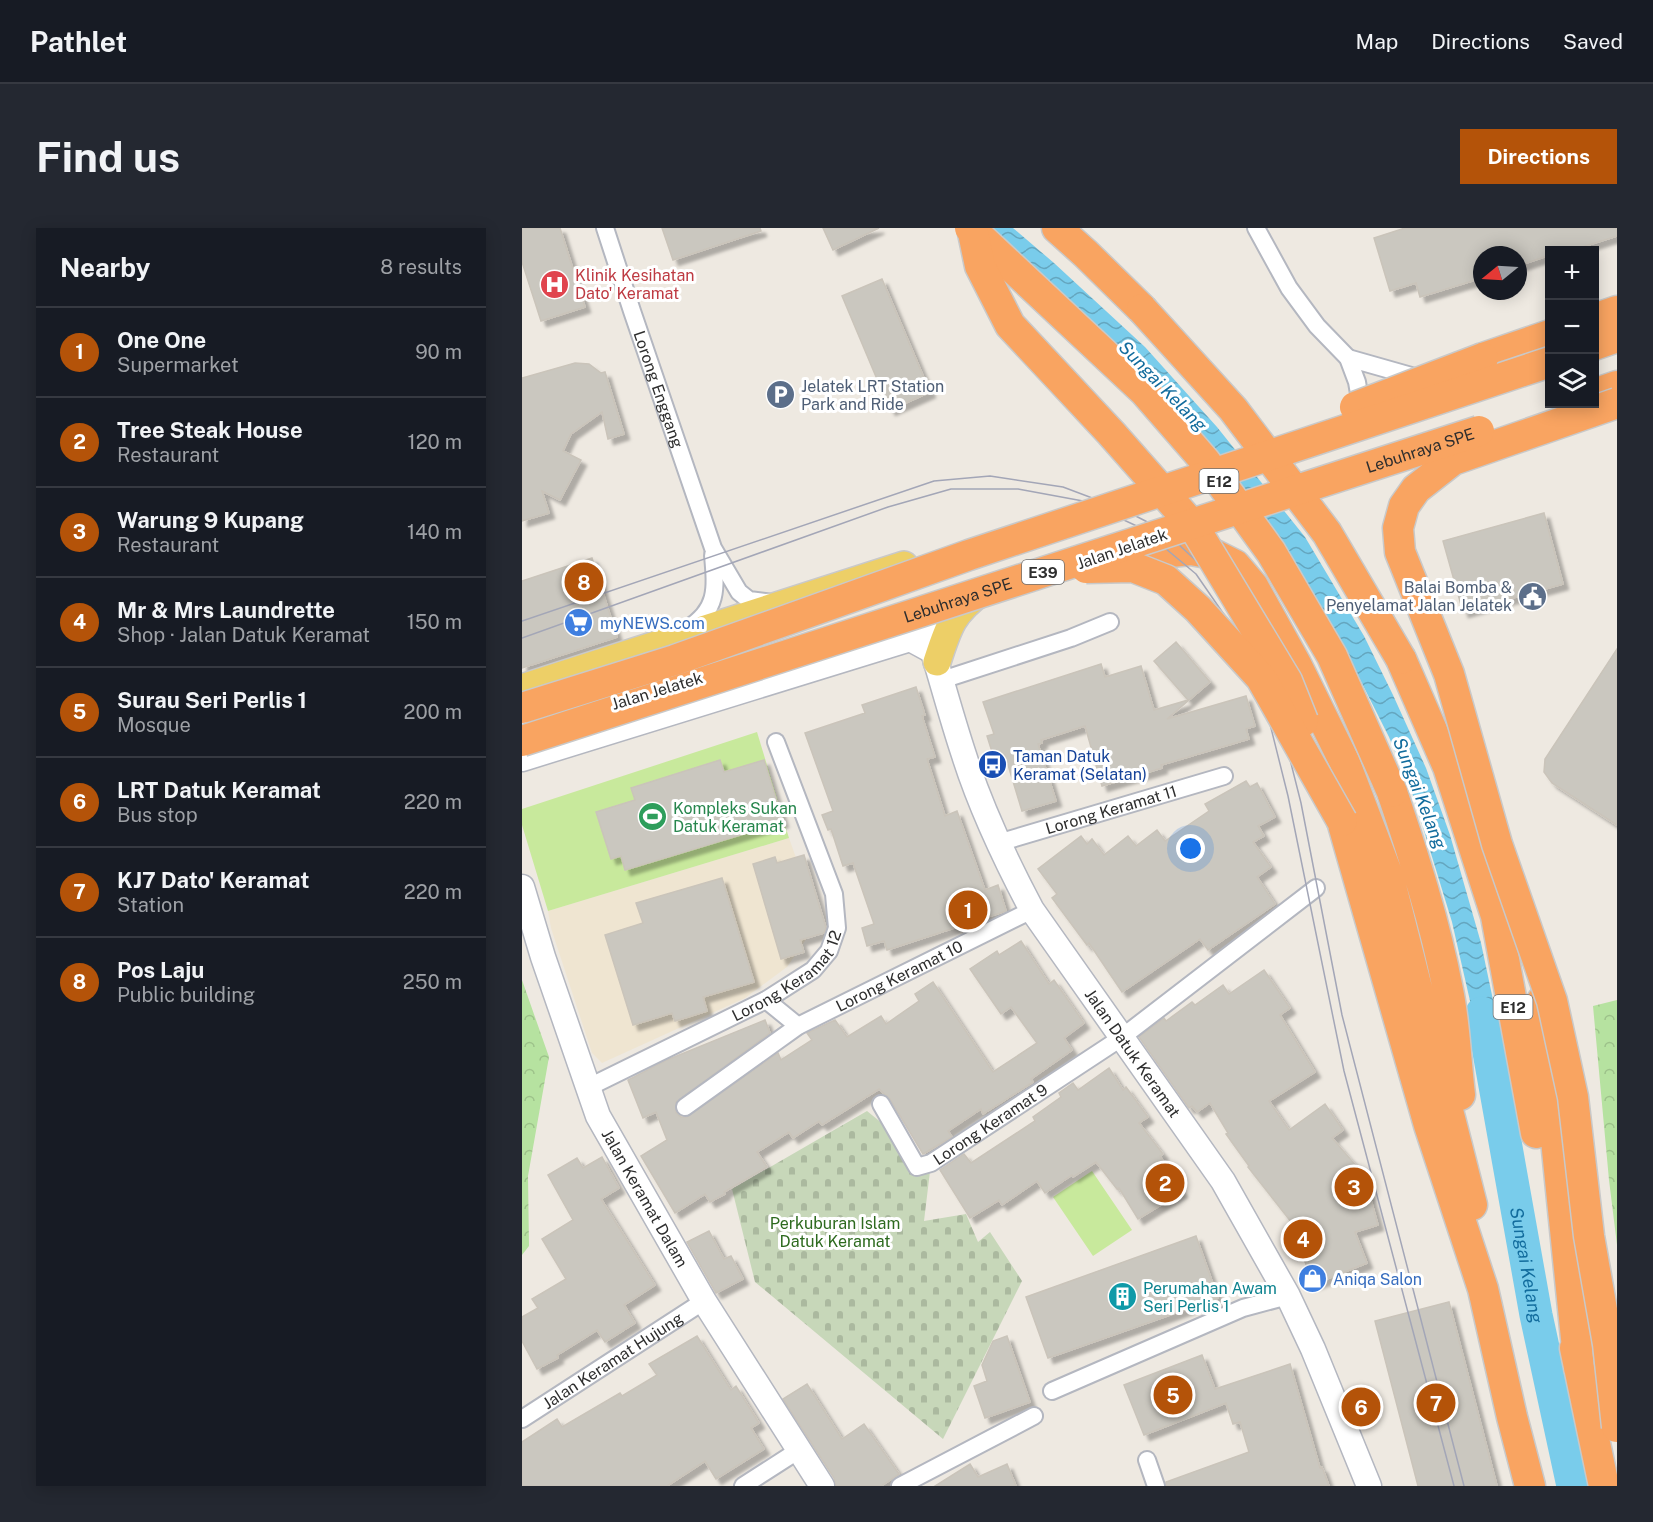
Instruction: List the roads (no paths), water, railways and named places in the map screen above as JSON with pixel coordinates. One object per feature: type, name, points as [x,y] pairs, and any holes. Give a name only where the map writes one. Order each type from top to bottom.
[{"type":"highway","points":[[971,228],[980,266],[1010,325],[1111,433],[1194,527],[1287,681],[1342,821],[1426,1114],[1483,1289]]},
{"type":"highway","name":"E12","points":[[971,228],[1144,391],[1205,461],[1271,552],[1332,656],[1392,792],[1423,884],[1439,947],[1449,993],[1483,1289],[1530,1486]]},
{"type":"highway","name":"E12","points":[[1057,228],[1142,309],[1233,409],[1327,533],[1406,670],[1448,767],[1496,916],[1579,1368],[1604,1486]]},
{"type":"highway","points":[[1068,228],[1086,254]]},
{"type":"highway","points":[[1599,317],[1617,311]]},
{"type":"highway","points":[[969,555],[1472,362],[1545,337]]},
{"type":"highway","points":[[1599,345],[1617,339]]},
{"type":"highway","name":"E39","points":[[522,708],[675,660],[969,555],[1545,365]]},
{"type":"highway","points":[[1599,392],[1617,386]]},
{"type":"highway","points":[[1617,403],[1453,460],[1416,489],[1404,506],[1398,528],[1400,552],[1449,674],[1497,844],[1552,1001],[1573,1097],[1589,1236],[1608,1344],[1617,1427]]},
{"type":"highway","name":"Lebuhraya SPE","points":[[522,741],[1552,408]]},
{"type":"highway","points":[[1509,427],[1439,458],[1415,474],[1403,490],[1396,507],[1394,544],[1398,564],[1451,689],[1493,806],[1519,896],[1542,999],[1579,1368]]},
{"type":"highway","points":[[1098,559],[1191,550],[1213,554],[1235,565],[1253,586],[1296,664],[1345,763],[1389,878],[1472,1205]]},
{"type":"highway","points":[[685,690],[1081,568],[1132,567],[1166,580],[1198,609],[1261,678],[1342,821]]},
{"type":"main road","points":[[522,688],[856,579],[1035,526],[1166,491],[1478,390],[1545,365]]},
{"type":"main road","points":[[1599,398],[1617,392]]},
{"type":"main road","name":"Jalan Jelatek","points":[[522,732],[985,589],[1098,559],[1182,529],[1570,408]]},
{"type":"main road","points":[[856,579],[882,584],[902,594],[920,610]]},
{"type":"main road","points":[[938,664],[945,635],[956,613],[985,589]]},
{"type":"street","name":"Lorong Enggang","points":[[605,228],[713,548],[738,592],[749,600],[783,603]]},
{"type":"street","points":[[1256,228],[1289,288],[1317,326],[1348,358],[1359,393],[1351,431]]},
{"type":"street","points":[[1348,358],[1418,378],[1478,390]]},
{"type":"street","name":"Lorong Enggang","points":[[668,641],[696,624],[708,611],[714,599],[713,548]]},
{"type":"street","name":"Jalan Datuk Keramat","points":[[920,610],[964,757],[998,843],[1032,910],[1223,1181],[1288,1296],[1313,1349],[1370,1486]]},
{"type":"street","points":[[522,759],[910,639],[938,664],[1071,638],[1110,622]]},
{"type":"street","name":"Lorong Keramat 12","points":[[587,1088],[766,1000],[813,970],[829,951],[837,928],[834,894],[776,742]]},
{"type":"street","name":"Lorong Keramat 11","points":[[998,843],[1224,776]]},
{"type":"street","name":"Jalan Keramat Dalam","points":[[522,887],[587,1088],[610,1138],[704,1300],[822,1486]]},
{"type":"street","points":[[1121,1038],[1316,888]]},
{"type":"street","name":"Lorong Keramat 10","points":[[685,1107],[798,1026],[1032,910]]},
{"type":"street","points":[[766,1000],[798,1026]]},
{"type":"street","name":"Lorong Keramat 9","points":[[881,1104],[917,1167],[931,1163],[1121,1038]]},
{"type":"street","points":[[1052,1391],[1244,1308],[1288,1296]]},
{"type":"street","name":"Jalan Keramat Hujung","points":[[522,1419],[704,1300]]},
{"type":"street","points":[[900,1486],[1034,1416]]},
{"type":"street","points":[[742,1486],[800,1450]]},
{"type":"street","points":[[1147,1460],[1156,1486]]},
{"type":"water","points":[[990,228],[1013,228],[1145,347],[1217,427],[1305,537],[1364,636],[1426,768],[1450,835],[1481,943],[1504,1052],[1479,1060],[1473,1014],[1452,922],[1414,798],[1389,737],[1334,628],[1287,551]]},
{"type":"waterway","name":"Sungai Kelang","points":[[1482,1013],[1536,1315],[1573,1486]]},
{"type":"tram line","points":[[522,621],[934,481],[990,476],[1063,487],[1124,510],[1163,530],[1204,568],[1243,622],[1274,696],[1301,803],[1342,1015],[1464,1486]]},
{"type":"tram line","points":[[522,638],[888,507],[951,489],[1018,489],[1083,501],[1141,528],[1196,574],[1234,629],[1261,688],[1288,796],[1344,1071],[1454,1486]]},
{"type":"place","name":"Klinik Kesihatan Dato' Keramat","points":[[554,284]]},
{"type":"place","name":"Jelatek LRT Station Park and Ride","points":[[780,395]]},
{"type":"place","name":"Pos Laju","points":[[584,582]]},
{"type":"place","name":"Balai Bomba & Penyelamat Jalan Jelatek","points":[[1533,596]]},
{"type":"place","name":"myNEWS.com","points":[[579,623]]},
{"type":"place","name":"Taman Datuk Keramat (Selatan)","points":[[992,765]]},
{"type":"place","name":"Kompleks Sukan Datuk Keramat","points":[[652,817]]},
{"type":"place","name":"One One","points":[[968,910]]},
{"type":"place","name":"Tree Steak House","points":[[1165,1183]]},
{"type":"place","name":"Warung 9 Kupang","points":[[1354,1187]]},
{"type":"place","name":"Mr & Mrs Laundrette","points":[[1303,1239]]},
{"type":"place","name":"Aniqa Salon","points":[[1312,1279]]},
{"type":"place","name":"Perumahan Awam Seri Perlis 1","points":[[1122,1297]]},
{"type":"place","name":"Surau Seri Perlis 1","points":[[1173,1395]]},
{"type":"place","name":"KJ7 Dato' Keramat","points":[[1436,1403]]},
{"type":"place","name":"LRT Datuk Keramat","points":[[1361,1407]]},
{"type":"park label","name":"Perkuburan Islam Datuk Keramat","points":[[835,1232]]}]
